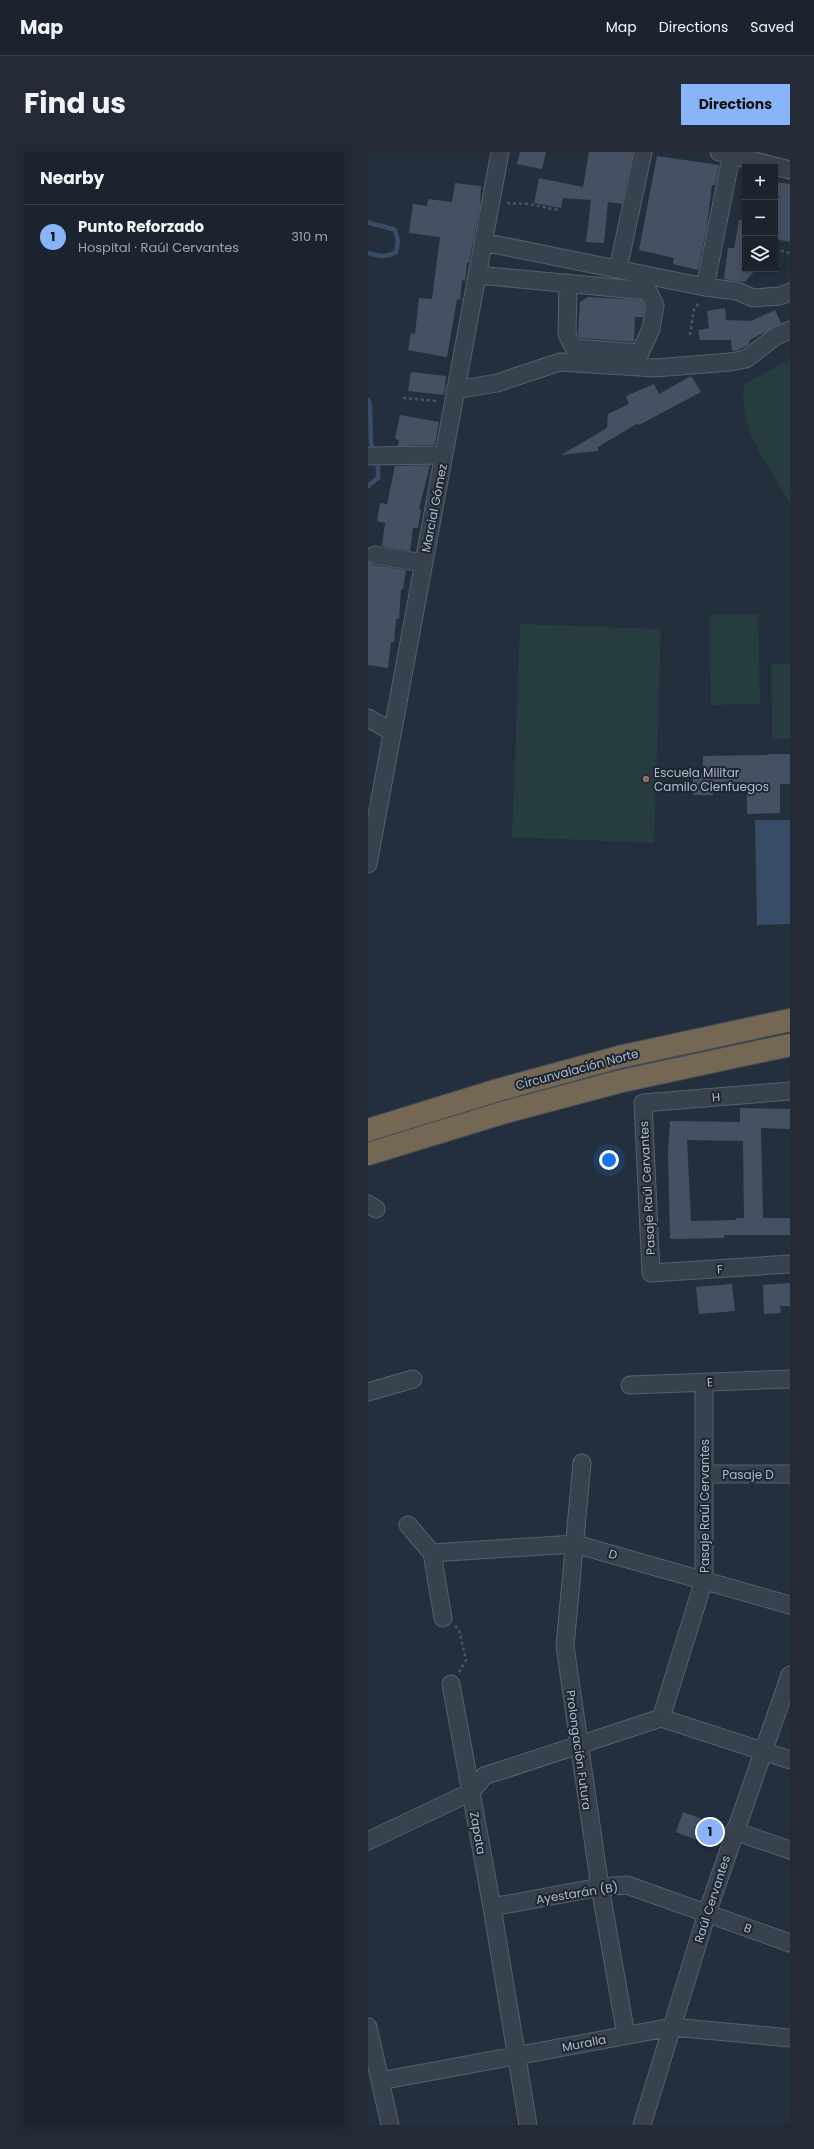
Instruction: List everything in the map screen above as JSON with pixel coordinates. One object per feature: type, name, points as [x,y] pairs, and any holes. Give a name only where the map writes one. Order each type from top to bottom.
[{"type":"highway","name":"Circunvalación Norte","points":[[368,1130],[498,1090],[619,1057],[790,1020]]},
{"type":"highway","name":"Circunvalación Norte","points":[[368,1154],[502,1113],[622,1081],[790,1045]]},
{"type":"street","name":"Marcial Gómez","points":[[368,864],[500,152]]},
{"type":"street","points":[[618,269],[643,152]]},
{"type":"street","points":[[712,287],[727,153],[790,170]]},
{"type":"street","points":[[483,242],[712,287],[737,290],[753,298],[780,296],[790,292]]},
{"type":"street","points":[[476,275],[568,283],[648,291],[655,305],[651,329],[640,353],[574,348],[567,334],[568,283]]},
{"type":"street","points":[[454,396],[560,362],[655,368],[730,362],[746,359],[776,336],[790,330]]},
{"type":"street","points":[[376,455],[444,455]]},
{"type":"street","points":[[375,555],[423,563]]},
{"type":"street","points":[[368,718],[392,732]]},
{"type":"street","name":"H","points":[[643,1103],[790,1091]]},
{"type":"street","name":"Pasaje Raúl Cervantes","points":[[643,1103],[651,1273]]},
{"type":"street","name":"F","points":[[651,1273],[790,1264]]},
{"type":"street","points":[[368,1392],[413,1379]]},
{"type":"street","name":"E","points":[[630,1385],[790,1379]]},
{"type":"street","name":"Pasaje Raúl Cervantes","points":[[661,1718],[704,1580],[704,1383]]},
{"type":"street","name":"Prolongación Futura","points":[[582,1463],[565,1646],[578,1746],[600,1888],[626,2035]]},
{"type":"street","name":"Pasaje D","points":[[705,1474],[790,1474]]},
{"type":"street","points":[[408,1524],[432,1553],[443,1618]]},
{"type":"street","name":"D","points":[[432,1553],[575,1544],[790,1605]]},
{"type":"street","name":"Raúl Cervantes","points":[[642,2125],[707,1913],[734,1831],[790,1675]]},
{"type":"street","name":"Zapata","points":[[451,1684],[492,1907],[528,2125]]},
{"type":"street","points":[[368,1841],[471,1792],[484,1776],[661,1718],[790,1760]]},
{"type":"street","points":[[734,1831],[790,1850]]},
{"type":"street","name":"Ayestarán (B)","points":[[492,1907],[600,1888],[627,1885],[707,1913]]},
{"type":"street","name":"B","points":[[707,1913],[790,1943]]},
{"type":"street","points":[[368,2027],[390,2125]]},
{"type":"street","name":"Muralla","points":[[380,2081],[672,2027],[790,2038]]},
{"type":"path","points":[[490,205],[516,202],[558,210]]},
{"type":"path","points":[[778,251],[790,253]]},
{"type":"path","points":[[690,335],[694,309],[712,287]]},
{"type":"path","points":[[403,398],[454,396]]},
{"type":"path","points":[[443,1618],[459,1629],[466,1660],[451,1684]]},
{"type":"green space","points":[[790,359],[790,505],[757,448],[746,419],[743,402],[744,384]]},
{"type":"green space","points":[[758,614],[760,704],[711,705],[709,615]]},
{"type":"green space","points":[[520,624],[661,629],[654,843],[512,837]]},
{"type":"green space","points":[[771,664],[790,664],[790,739],[772,739]]},
{"type":"water","points":[[755,820],[790,820],[790,924],[757,925]]},
{"type":"building","points":[[520,152],[546,152],[542,169],[517,164]]},
{"type":"building","points":[[589,152],[633,152],[622,204],[608,202],[604,243],[586,242],[591,200],[563,198],[561,208],[534,203],[539,178],[583,187]]},
{"type":"building","points":[[657,156],[719,165],[715,185],[712,185],[707,226],[698,270],[673,264],[674,258],[639,250]]},
{"type":"building","points":[[778,182],[790,184],[790,242],[778,240]]},
{"type":"building","points":[[455,183],[481,186],[480,206],[469,263],[467,263],[465,281],[462,280],[460,300],[457,299],[447,357],[408,350],[411,333],[415,334],[419,298],[432,299],[440,237],[409,233],[413,204],[427,206],[428,199],[452,202]]},
{"type":"building","points":[[739,220],[742,220],[742,272],[753,272],[745,282],[724,279],[728,248],[734,248]]},
{"type":"building","points":[[588,297],[642,300],[645,307],[643,317],[635,317],[634,342],[580,338],[578,333],[580,302]]},
{"type":"building","points":[[725,308],[726,320],[751,321],[775,310],[781,323],[750,340],[749,344],[739,350],[732,351],[731,340],[700,340],[698,330],[709,328],[707,311]]},
{"type":"building","points":[[411,372],[446,376],[444,395],[408,391]]},
{"type":"building","points":[[691,376],[701,392],[639,425],[638,423],[598,447],[598,451],[561,455],[607,428],[608,414],[629,404],[626,396],[654,384],[659,394]]},
{"type":"building","points":[[400,415],[439,422],[435,445],[398,446],[399,440],[395,439]]},
{"type":"building","points":[[430,465],[419,509],[421,510],[418,528],[413,528],[410,551],[382,546],[385,523],[377,521],[380,503],[387,504],[395,466]]},
{"type":"building","points":[[368,562],[373,565],[406,570],[403,589],[401,589],[399,619],[396,619],[394,642],[391,642],[388,668],[368,665]]},
{"type":"building","points":[[790,754],[790,784],[780,784],[780,813],[747,814],[747,782],[713,782],[713,795],[693,795],[693,774],[703,773],[703,756]]},
{"type":"building","points":[[740,1108],[790,1109],[790,1129],[761,1128],[763,1218],[790,1218],[790,1235],[724,1235],[724,1238],[670,1239],[668,1152],[670,1121],[740,1122]],"holes":[[[687,1140],[743,1141],[744,1218],[736,1218],[736,1220],[691,1221]]]},
{"type":"building","points":[[790,1283],[790,1306],[780,1306],[781,1313],[764,1314],[763,1285]]},
{"type":"building","points":[[732,1284],[735,1311],[699,1314],[696,1287]]},
{"type":"building","points":[[683,1812],[724,1827],[716,1847],[676,1832]]},
{"type":"waterway","points":[[368,222],[395,230],[398,241],[396,252],[392,254],[382,256],[368,253]]},
{"type":"waterway","points":[[368,400],[370,405],[371,443],[378,467],[378,478],[368,486]]},
{"type":"place","name":"Escuela Militar Camilo Cienfuegos","points":[[646,779]]},
{"type":"place","name":"Punto Reforzado","points":[[710,1832]]}]
